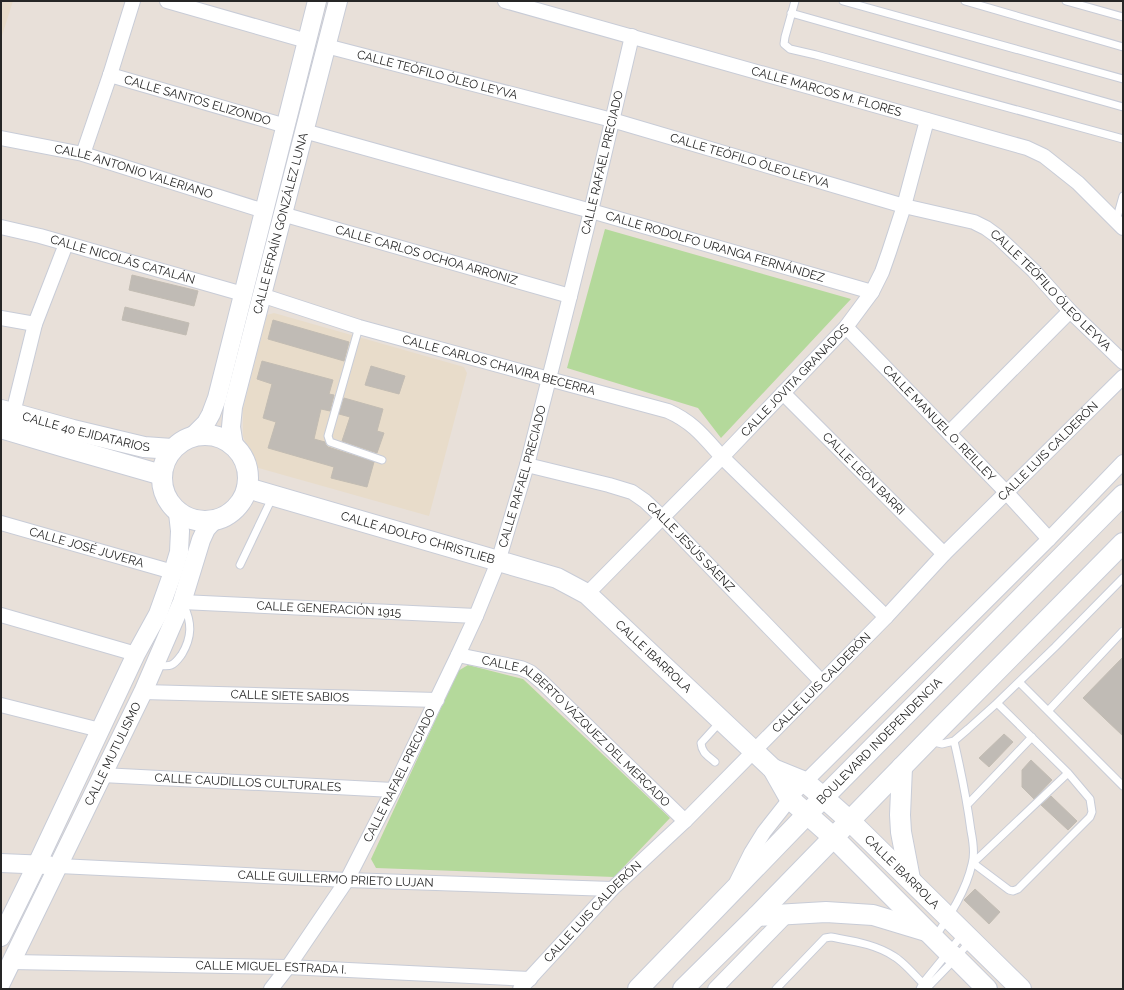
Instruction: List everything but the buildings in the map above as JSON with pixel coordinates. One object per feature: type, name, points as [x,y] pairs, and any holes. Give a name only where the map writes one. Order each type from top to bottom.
[{"type":"main road","name":"CALLE 40 EJIDATARIOS","points":[[5,417],[70,439],[162,475]]},
{"type":"main road","points":[[206,435],[221,438],[234,446],[242,455],[246,465],[248,477],[247,488],[242,501],[233,512],[221,519],[208,522],[198,522],[186,518],[178,513],[170,504],[161,484],[165,459],[172,449],[181,442],[192,437],[206,435]]},
{"type":"main road","name":"CALLE 40 EJIDATARIOS","points":[[70,439],[172,449]]},
{"type":"main road","name":"CALLE ADOLFO CHRISTLIEB","points":[[247,488],[557,578],[587,594]]},
{"type":"main road","name":"BOULEVARD INDEPENDENCIA","points":[[638,989],[807,815],[1123,495]]},
{"type":"main road","points":[[684,989],[1123,543]]},
{"type":"main road","name":"CALLE IBARROLA","points":[[587,594],[773,769],[790,799],[834,838],[987,989]]},
{"type":"main road","points":[[902,767],[900,815],[901,832],[910,879]]},
{"type":"main road","name":"CALLE IBARROLA","points":[[773,769],[805,782],[850,821],[1021,989]]},
{"type":"main road","points":[[757,916],[826,912],[874,915],[932,935]]},
{"type":"street","points":[[83,154],[133,1]]},
{"type":"street","points":[[167,1],[307,41]]},
{"type":"street","name":"CALLE EFRAÍN GONZÁLEZ LUNA","points":[[192,437],[206,423],[217,398],[317,1]]},
{"type":"street","name":"CALLE EFRAÍN GONZÁLEZ LUNA","points":[[234,446],[231,427],[233,407],[338,1]]},
{"type":"street","name":"CALLE MARCOS M. FLORES","points":[[505,1],[1027,148],[1044,156],[1078,183],[1120,225]]},
{"type":"street","name":"CALLE RAFAEL PRECIADO","points":[[271,989],[288,967],[347,880],[437,700],[476,616],[498,562],[527,465],[592,211],[632,36]]},
{"type":"street","name":"CALLE TEÓFILO ÓLEO LEYVA","points":[[326,46],[612,120],[904,206],[974,222],[997,236],[1034,271],[1070,311],[1123,362]]},
{"type":"street","name":"CALLE SANTOS ELIZONDO","points":[[110,75],[286,126]]},
{"type":"street","name":"CALLE JOVITA GRANADOS","points":[[587,594],[722,457],[846,327],[872,292],[882,272],[904,206],[927,120]]},
{"type":"street","name":"CALLE RODOLFO URANGA FERNÁNDEZ","points":[[304,131],[592,211],[872,292]]},
{"type":"street","name":"CALLE ANTONIO VALERIANO","points":[[1,138],[83,154],[264,211]]},
{"type":"street","name":"CALLE CARLOS OCHOA ARRONIZ","points":[[282,214],[570,296]]},
{"type":"street","name":"CALLE NICOLÁS CATALÁN","points":[[1,228],[40,236],[243,294]]},
{"type":"street","points":[[5,417],[35,324],[66,244]]},
{"type":"street","name":"CALLE CARLOS CHAVIRA BECERRA","points":[[261,296],[359,327],[668,411],[679,416],[699,431],[722,457]]},
{"type":"street","points":[[949,433],[1070,311]]},
{"type":"street","points":[[1,318],[35,324]]},
{"type":"street","name":"CALLE MANUEL O. REILLEY","points":[[846,327],[1006,492],[1049,539]]},
{"type":"street","name":"CALLE LUIS CALDERÓN","points":[[525,984],[612,889],[685,821],[886,617],[944,554],[1123,377]]},
{"type":"street","name":"CALLE LEÓN BARRI","points":[[783,393],[944,554]]},
{"type":"street","points":[[722,457],[886,617]]},
{"type":"street","points":[[730,894],[751,852],[764,832],[805,782],[1049,539],[1123,462]]},
{"type":"street","name":"CALLE JESÚS SÁENZ","points":[[527,465],[632,492],[645,501],[822,682]]},
{"type":"street","name":"CALLE MUTULISMO","points":[[1,937],[136,654],[158,614],[179,552],[180,531],[178,513]]},
{"type":"street","name":"CALLE MUTULISMO","points":[[1,983],[143,692],[182,602],[201,540],[206,529],[214,520]]},
{"type":"street","name":"CALLE JOSÉ JUVERA","points":[[1,522],[173,572]]},
{"type":"street","name":"CALLE GENERACIÓN 1915","points":[[182,602],[476,616]]},
{"type":"street","points":[[1,615],[136,654]]},
{"type":"street","name":"CALLE ALBERTO VÁZQUEZ DEL MERCADO","points":[[458,655],[513,666],[530,672],[685,821]]},
{"type":"street","name":"CALLE SIETE SABIOS","points":[[143,692],[437,700]]},
{"type":"street","points":[[1,705],[100,730]]},
{"type":"street","name":"CALLE CAUDILLOS CULTURALES","points":[[102,775],[393,790]]},
{"type":"street","points":[[1,863],[59,866]]},
{"type":"street","name":"CALLE GUILLERMO PRIETO LUJAN","points":[[59,866],[347,880],[612,889]]},
{"type":"street","points":[[715,989],[788,914]]},
{"type":"street","name":"CALLE MIGUEL ESTRADA I.","points":[[12,962],[288,967],[525,984]]},
{"type":"lane","points":[[795,1],[784,37],[784,44],[790,49],[1123,139]]},
{"type":"lane","points":[[843,1],[1123,79]]},
{"type":"lane","points":[[965,1],[1123,47]]},
{"type":"lane","points":[[1066,1],[1123,17]]},
{"type":"lane","points":[[791,13],[1123,107]]},
{"type":"lane","points":[[1120,225],[1123,196]]},
{"type":"lane","points":[[359,327],[328,436],[330,442],[382,460]]},
{"type":"lane","points":[[240,565],[274,496]]},
{"type":"lane","points":[[928,740],[934,743],[942,744],[954,741],[1019,682],[1123,578]]},
{"type":"lane","points":[[1048,711],[1123,631]]},
{"type":"lane","points":[[1019,682],[1123,786]]},
{"type":"lane","points":[[973,863],[1009,890],[1013,891],[1018,889],[1090,816],[1092,812],[1090,799],[1068,773],[997,703]]},
{"type":"lane","points":[[715,762],[704,753],[701,743],[721,721]]},
{"type":"lane","points":[[968,804],[1032,737]]},
{"type":"lane","points":[[932,935],[948,917],[966,883],[973,863],[973,842],[968,804],[954,741]]},
{"type":"lane","points":[[973,863],[1068,773]]},
{"type":"lane","points":[[776,989],[825,938],[831,937],[867,945],[885,951],[896,958],[925,988],[968,936]]},
{"type":"shaded area","points":[[1,1],[13,1],[1,39]]},
{"type":"shaded area","points":[[274,313],[464,367],[467,373],[429,516],[255,467],[243,436],[243,409],[267,315]]},
{"type":"green space","points":[[605,229],[851,299],[721,438],[698,408],[567,368]]},
{"type":"green space","points":[[468,665],[523,679],[670,818],[614,877],[376,868],[371,859],[458,671]]}]
